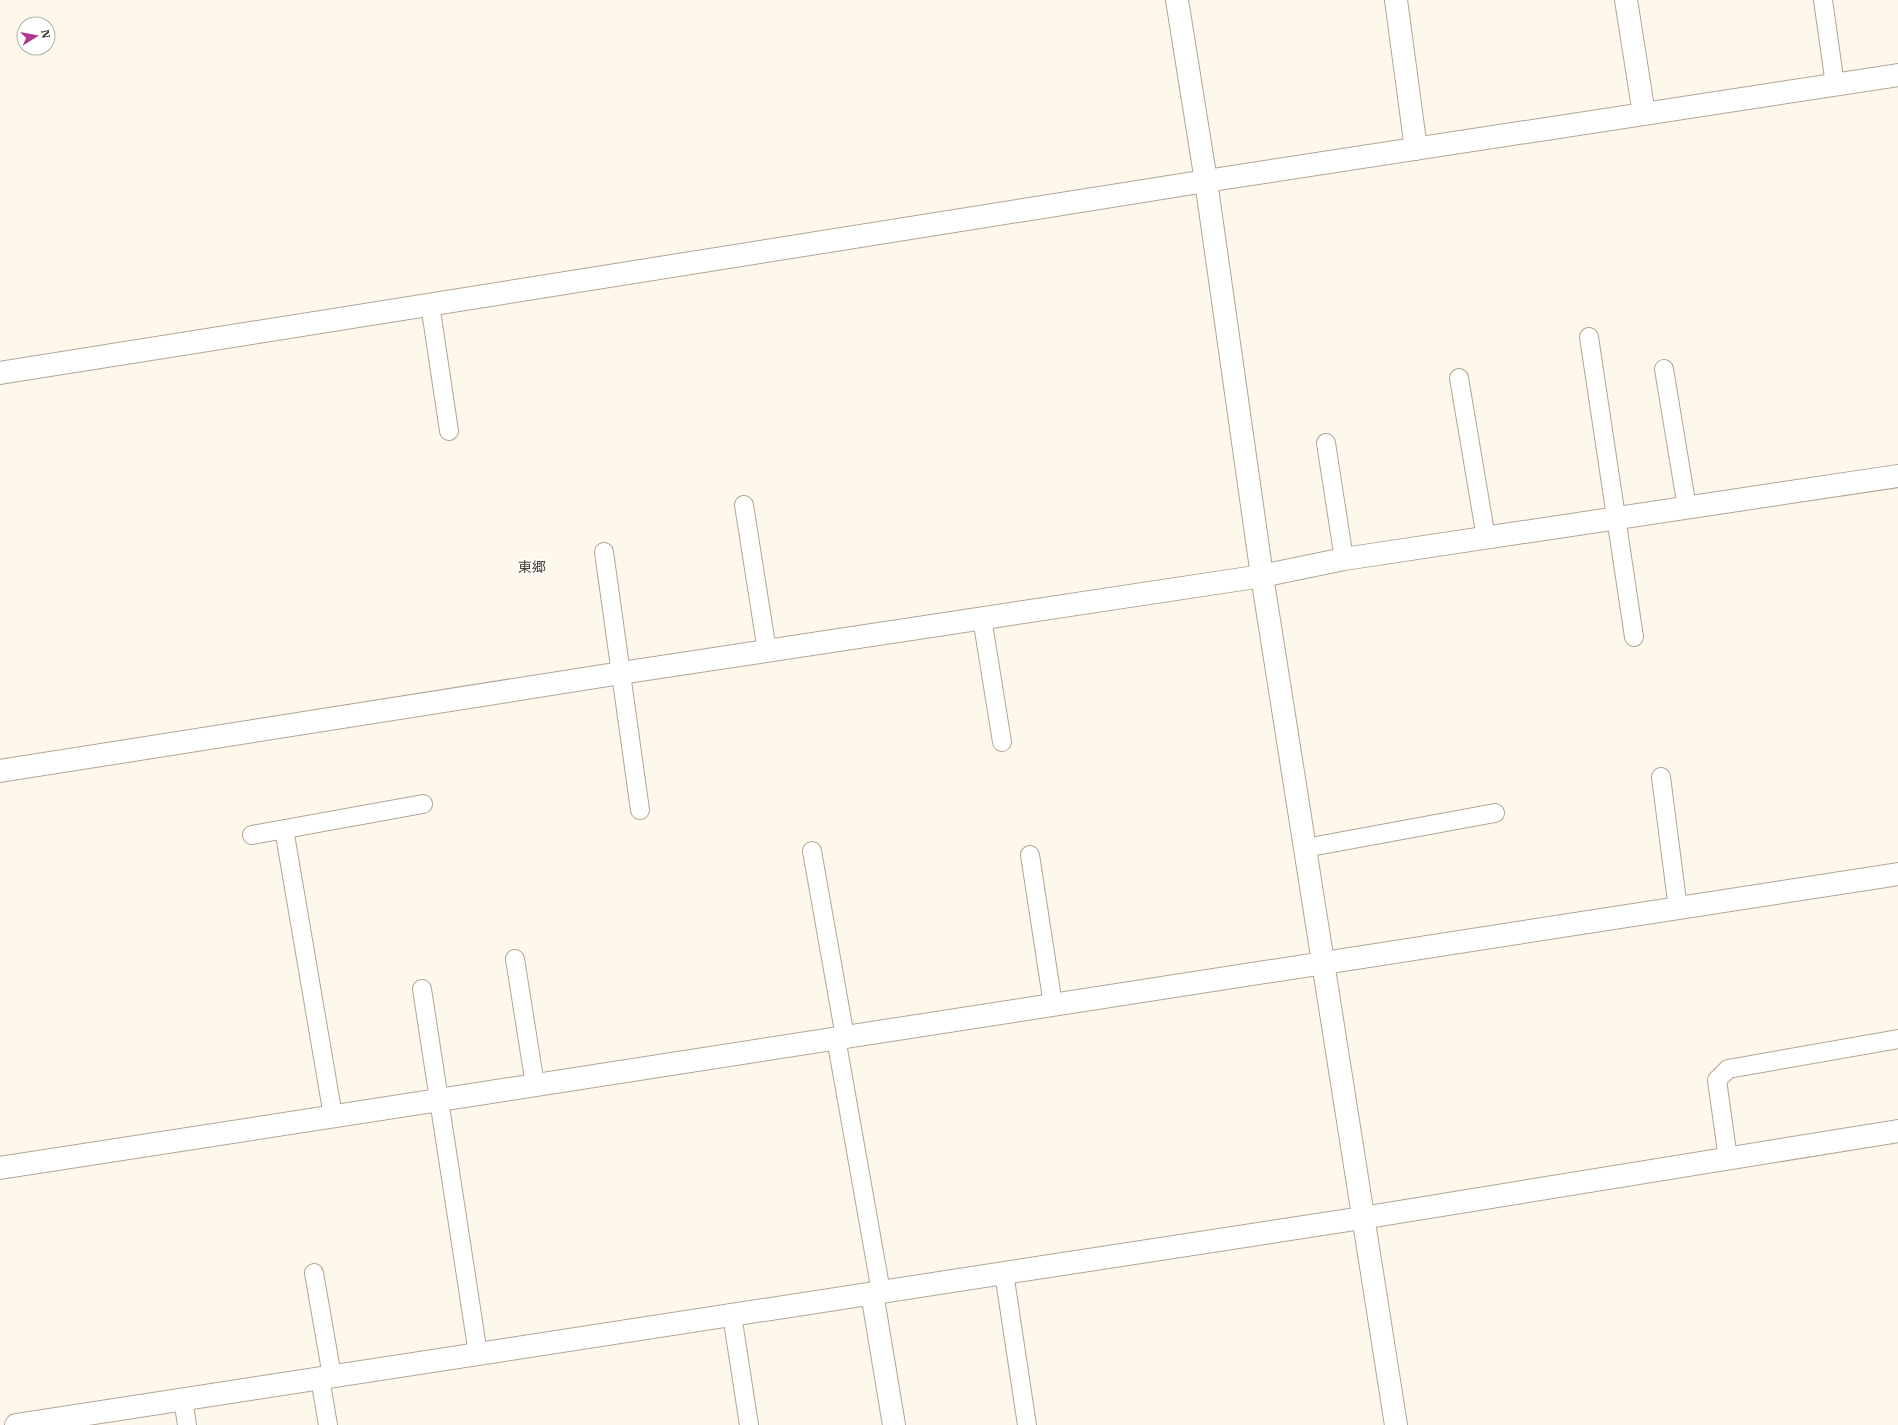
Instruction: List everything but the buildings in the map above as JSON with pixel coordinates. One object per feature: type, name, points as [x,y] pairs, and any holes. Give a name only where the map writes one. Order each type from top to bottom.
[{"type":"street","points":[[1177,0],[1206,181],[1262,576],[1362,1218],[1396,1425]]},
{"type":"street","points":[[1396,0],[1416,149]]},
{"type":"street","points":[[1626,0],[1644,114]]},
{"type":"street","points":[[0,373],[1206,181],[1898,75]]},
{"type":"street","points":[[0,771],[621,673],[1262,576],[1344,559],[1898,476]]},
{"type":"street","points":[[0,1168],[1898,874]]},
{"type":"street","points":[[16,1425],[1362,1218],[1898,1131]]},
{"type":"street","points":[[876,1292],[894,1425]]},
{"type":"lane","points":[[1823,0],[1835,85]]},
{"type":"lane","points":[[430,304],[449,431]]},
{"type":"lane","points":[[1589,337],[1634,637]]},
{"type":"lane","points":[[1664,369],[1687,508]]},
{"type":"lane","points":[[1459,378],[1486,538]]},
{"type":"lane","points":[[1326,443],[1344,559]]},
{"type":"lane","points":[[744,504],[767,651]]},
{"type":"lane","points":[[604,552],[640,810]]},
{"type":"lane","points":[[982,618],[1002,742]]},
{"type":"lane","points":[[1660,777],[1678,909]]},
{"type":"lane","points":[[252,834],[423,804]]},
{"type":"lane","points":[[1305,848],[1495,813]]},
{"type":"lane","points":[[284,829],[333,1116]]},
{"type":"lane","points":[[812,850],[841,1038],[876,1292]]},
{"type":"lane","points":[[1030,855],[1053,1005]]},
{"type":"lane","points":[[515,959],[535,1085]]},
{"type":"lane","points":[[422,989],[478,1354]]},
{"type":"lane","points":[[1728,1159],[1717,1080],[1728,1069],[1898,1039]]},
{"type":"lane","points":[[1004,1272],[1027,1425]]},
{"type":"lane","points":[[314,1273],[326,1377],[328,1425]]},
{"type":"lane","points":[[732,1315],[749,1425]]},
{"type":"lane","points":[[183,1399],[187,1425]]},
{"type":"district","name":"東郷","points":[[532,567]]}]
